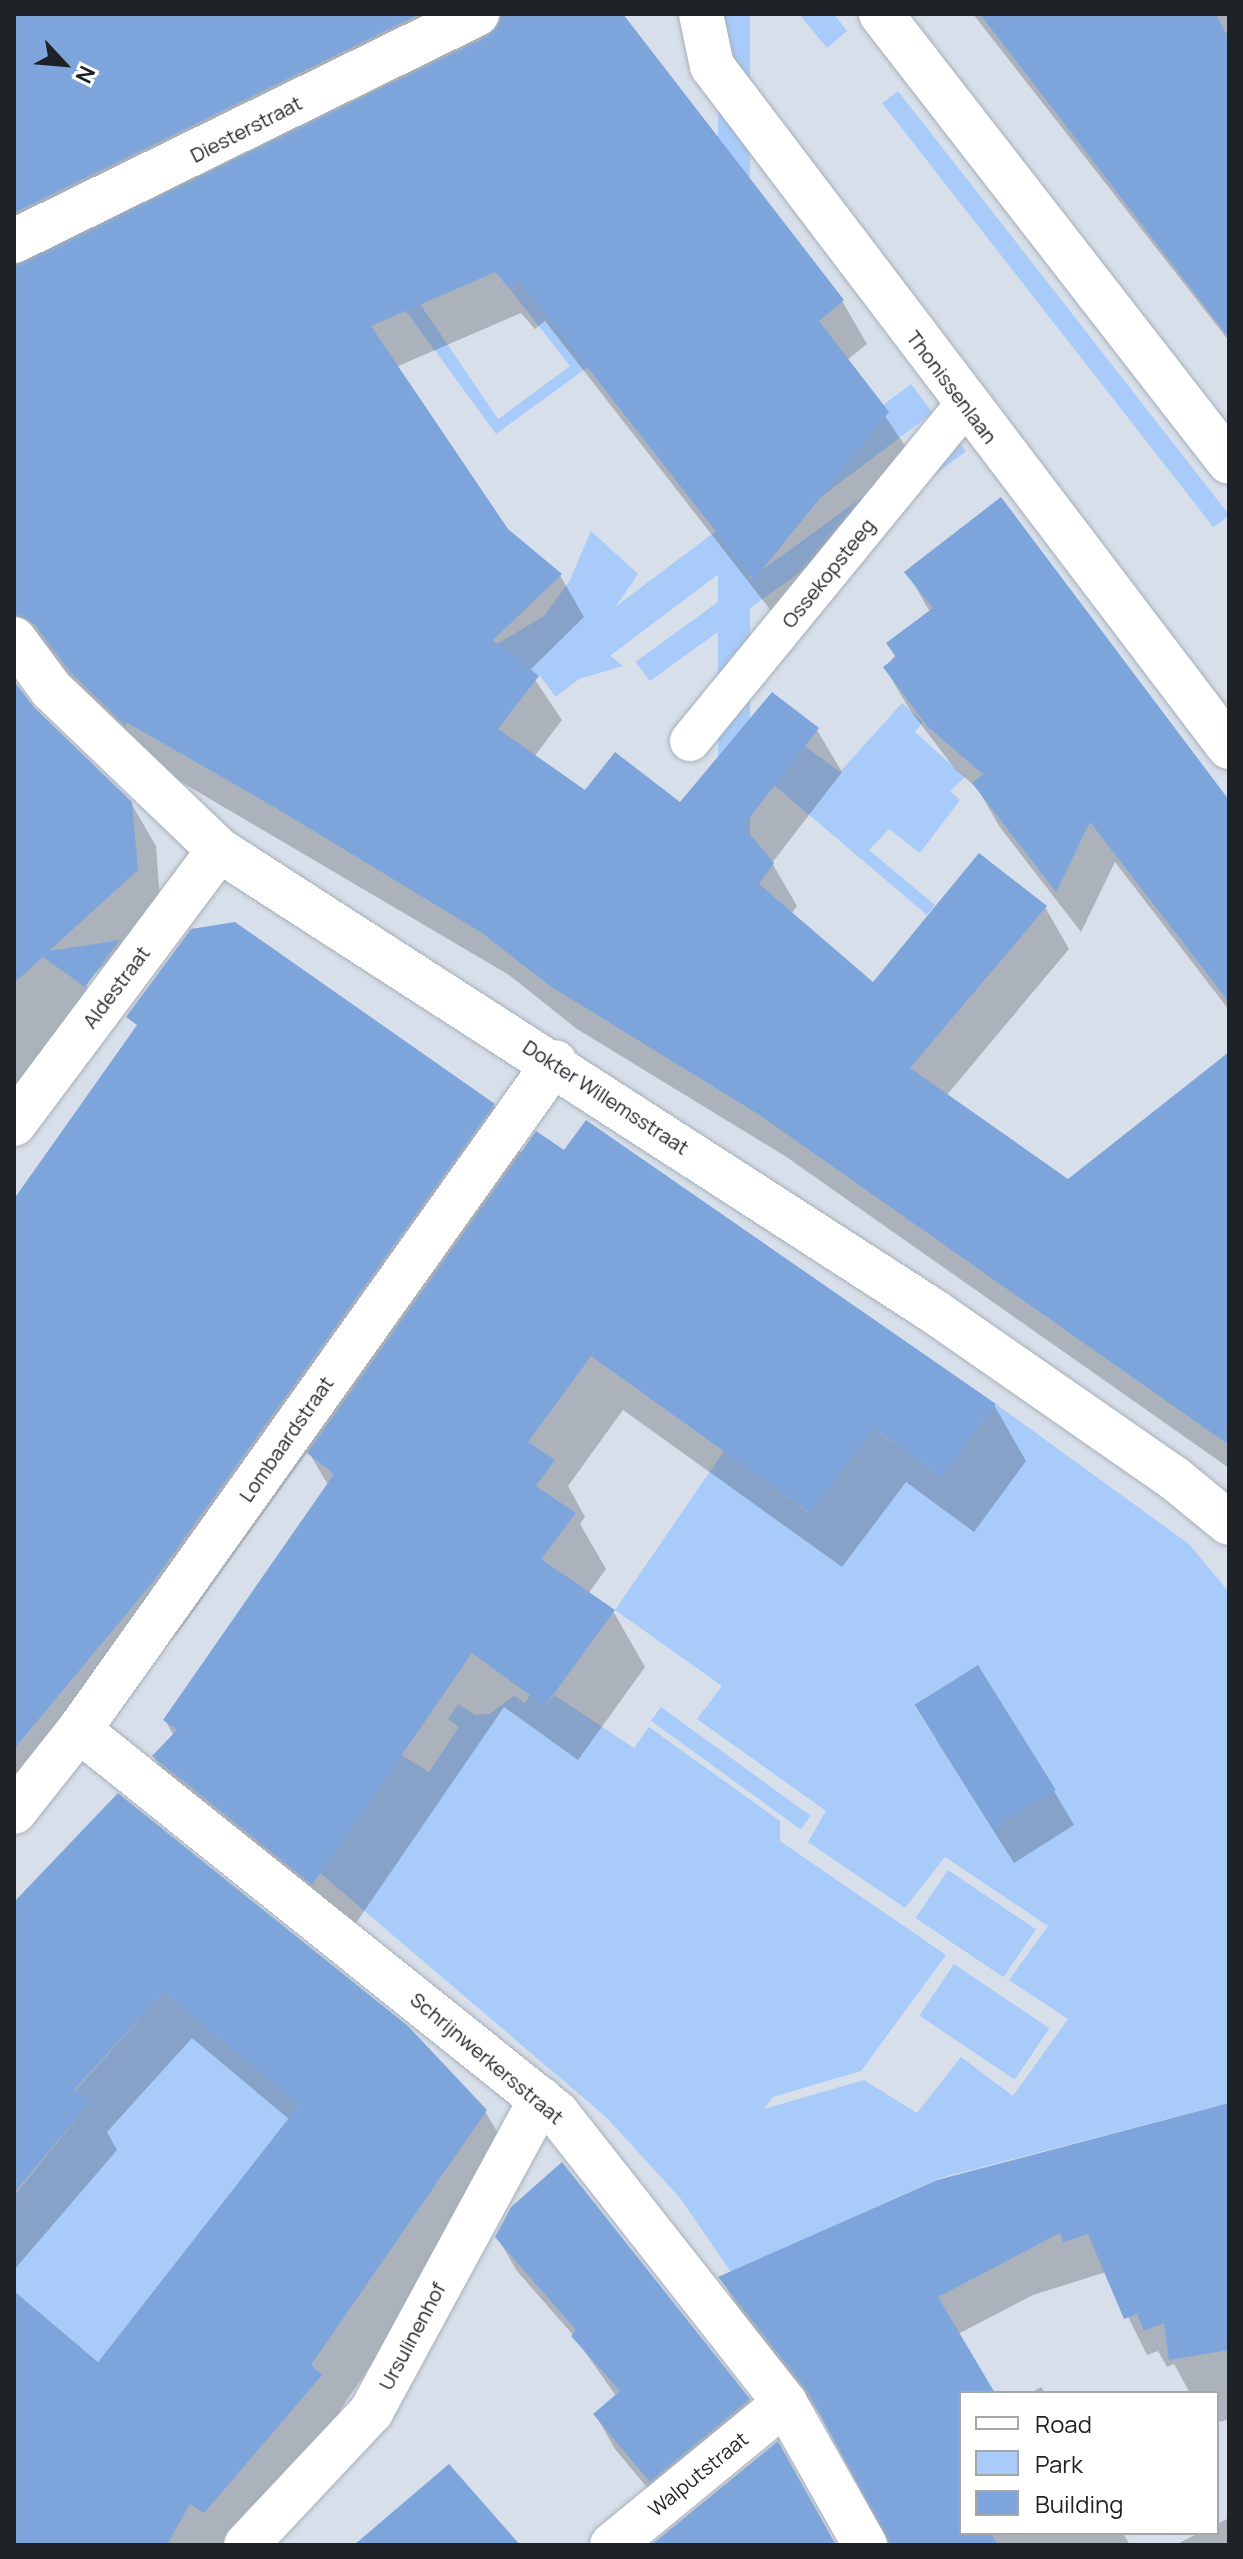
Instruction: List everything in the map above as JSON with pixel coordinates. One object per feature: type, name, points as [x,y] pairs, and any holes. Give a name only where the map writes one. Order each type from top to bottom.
[{"type":"street","name":"Diesterstraat","points":[[14,241],[477,14]]},
{"type":"street","name":"Thonissenlaan","points":[[701,14],[712,66],[965,405],[1229,747]]},
{"type":"street","points":[[881,14],[1229,462]]},
{"type":"street","name":"Dokter Willemsstraat","points":[[14,639],[51,689],[219,850],[555,1062],[947,1321],[1174,1478],[1229,1523]]},
{"type":"street","name":"Aldestraat","points":[[14,1124],[219,850]]},
{"type":"street","name":"Lombaardstraat","points":[[14,1812],[79,1730],[555,1062]]},
{"type":"street","name":"Schrijnwerkersstraat","points":[[79,1730],[557,2113],[785,2403],[865,2545]]},
{"type":"street","name":"Ursulinenhof","points":[[246,2545],[371,2412],[541,2099]]},
{"type":"street","name":"Walputstraat","points":[[612,2545],[785,2403]]},
{"type":"lane","name":"Ossekopsteeg","points":[[690,741],[965,405]]},
{"type":"green space","points":[[718,14],[750,14],[750,841],[718,841]]},
{"type":"green space","points":[[799,14],[834,14],[847,31],[827,48]]},
{"type":"green space","points":[[898,91],[1229,515],[1213,527],[882,103]]},
{"type":"green space","points":[[519,280],[588,367],[496,434],[406,311],[420,304],[498,419],[570,366],[509,288]]},
{"type":"green space","points":[[911,384],[933,413],[556,697],[534,668]]},
{"type":"green space","points":[[952,432],[966,451],[650,681],[636,662]]},
{"type":"green space","points":[[591,531],[638,574],[592,641],[623,666],[579,679],[539,676],[497,644],[544,616],[569,582]]},
{"type":"green space","points":[[902,703],[923,722],[915,732],[965,777],[950,791],[960,800],[920,853],[889,829],[869,850],[935,905],[927,915],[774,785],[805,746],[840,772]]},
{"type":"green space","points":[[996,1404],[1189,1544],[1229,1592],[1229,2103],[940,2178],[731,2272],[680,2198],[606,2117],[320,1873],[401,1755],[429,1772],[459,1727],[448,1719],[458,1704],[475,1715],[489,1714],[514,1696],[525,1703],[530,1695],[546,1706],[554,1695],[634,1748],[649,1727],[780,1821],[780,1841],[946,1955],[861,2071],[773,2097],[764,2109],[864,2080],[917,2113],[961,2057],[1013,2096],[1068,2019],[1009,1980],[1048,1926],[945,1857],[905,1908],[808,1842],[826,1811],[697,1719],[722,1686],[615,1610],[724,1451],[809,1513],[873,1428],[941,1478]],"holes":[[[978,1665],[1056,1789],[992,1830],[914,1705]]]},
{"type":"green space","points":[[661,1707],[811,1816],[801,1829],[651,1721]]},
{"type":"green space","points":[[948,1870],[1036,1929],[1003,1977],[916,1918]]},
{"type":"green space","points":[[954,1964],[1049,2028],[1015,2080],[919,2015]]},
{"type":"green space","points":[[164,1992],[299,2105],[98,2362],[14,2291],[14,2196],[91,2101],[75,2091]]},
{"type":"building","points":[[14,14],[420,14],[14,213]]},
{"type":"building","points":[[502,14],[623,14],[844,300],[819,321],[889,412],[754,580],[519,280],[509,288],[495,272],[371,326],[508,529],[562,574],[493,640],[539,676],[498,729],[585,790],[615,752],[680,802],[772,692],[819,728],[743,826],[774,863],[759,884],[873,982],[979,853],[1047,906],[910,1068],[1068,1179],[1229,1052],[1229,1445],[758,1114],[550,986],[482,933],[276,808],[126,722],[126,727],[70,672],[34,624],[14,614],[14,266],[488,36]]},
{"type":"building","points":[[980,14],[1216,14],[1229,39],[1229,338]]},
{"type":"building","points":[[1001,497],[1229,800],[1229,1002],[1090,822],[1056,892],[972,783],[983,774],[928,727],[883,667],[896,657],[886,643],[933,608],[904,572]]},
{"type":"building","points":[[14,681],[34,707],[132,802],[138,870],[49,951],[120,940],[85,987],[43,957],[14,983]]},
{"type":"building","points":[[235,922],[495,1104],[153,1582],[14,1749],[14,1199],[137,1025],[126,1017],[191,929]]},
{"type":"building","points":[[586,1120],[996,1404],[941,1478],[874,1428],[810,1513],[591,1356],[528,1442],[555,1460],[536,1486],[576,1513],[541,1559],[615,1610],[545,1706],[472,1653],[312,1885],[152,1756],[177,1730],[163,1720],[334,1474],[307,1453],[536,1131],[564,1150]]},
{"type":"building","points":[[978,1665],[1056,1790],[992,1829],[914,1705]]},
{"type":"building","points":[[118,1793],[408,2026],[487,2110],[311,2365],[322,2375],[204,2513],[190,2504],[167,2545],[14,2545],[14,2291],[98,2362],[299,2105],[164,1992],[74,2090],[91,2101],[14,2193],[14,1902]]},
{"type":"building","points":[[1229,2103],[1229,2350],[1169,2360],[1164,2323],[1144,2331],[1137,2314],[1124,2319],[1088,2234],[1063,2242],[1060,2233],[938,2297],[994,2391],[959,2391],[959,2535],[992,2535],[998,2545],[890,2545],[807,2391],[718,2277],[937,2180]]},
{"type":"building","points":[[562,2162],[750,2399],[650,2482],[593,2414],[620,2391],[571,2336],[576,2330],[495,2237],[511,2207]]},
{"type":"building","points":[[778,2441],[836,2545],[651,2545]]},
{"type":"building","points":[[449,2464],[520,2545],[354,2545]]}]
